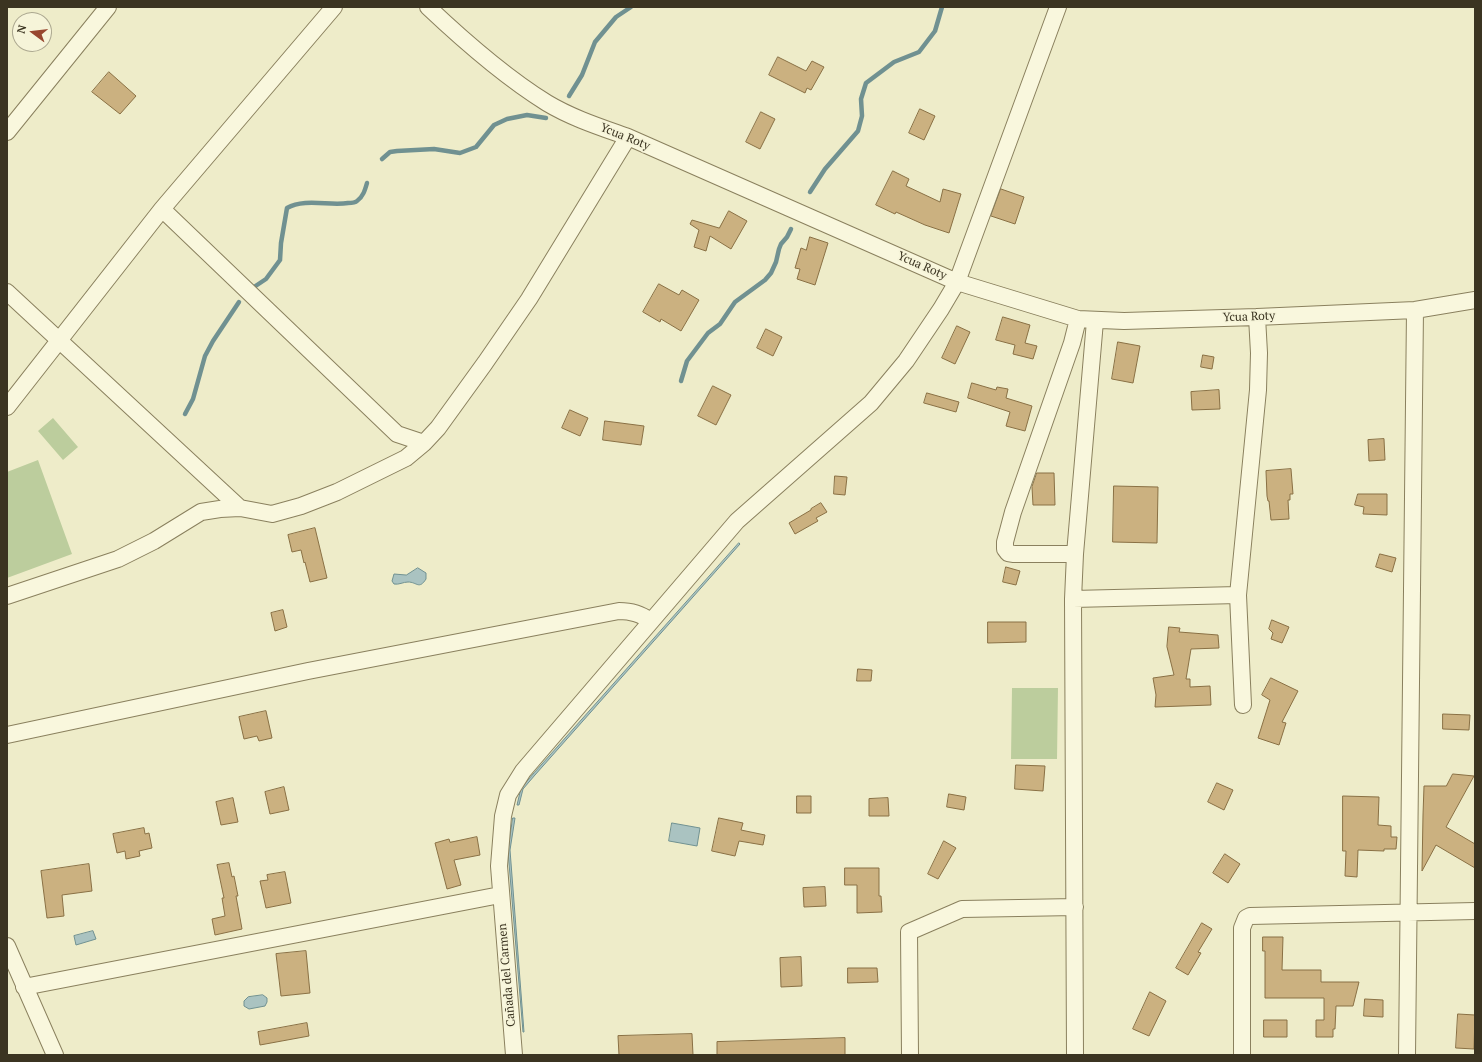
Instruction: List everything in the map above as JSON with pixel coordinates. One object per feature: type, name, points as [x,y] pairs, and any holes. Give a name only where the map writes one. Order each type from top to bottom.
[{"type":"street","points":[[7,132],[108,7]]},
{"type":"street","points":[[7,407],[162,209],[334,7]]},
{"type":"street","name":"Ycua Roty","points":[[428,7],[506,75],[547,103],[584,121],[628,137],[957,282],[1078,319],[1095,321],[1257,317],[1415,310],[1475,300]]},
{"type":"street","name":"Cañada del Carmen","points":[[514,1055],[500,895],[499,866],[503,816],[508,795],[523,771],[737,521],[871,403],[910,355],[957,282],[1058,7]]},
{"type":"street","points":[[7,596],[118,559],[154,541],[201,512],[240,508],[272,514],[301,506],[337,492],[406,458],[424,443],[438,428],[529,299],[628,137]]},
{"type":"street","points":[[162,209],[397,434],[424,443]]},
{"type":"street","points":[[7,292],[240,508]]},
{"type":"street","points":[[1407,1055],[1415,310]]},
{"type":"street","points":[[1243,705],[1238,595],[1258,390],[1259,353],[1257,317]]},
{"type":"street","points":[[1075,554],[1008,553],[1005,549],[1005,542],[1013,512],[1072,343],[1078,319]]},
{"type":"street","points":[[1075,1055],[1073,599],[1075,554],[1095,321]]},
{"type":"street","points":[[1073,599],[1238,595]]},
{"type":"street","points":[[7,735],[308,671],[619,611],[630,611],[651,621]]},
{"type":"street","points":[[24,987],[500,895]]},
{"type":"street","points":[[910,1055],[909,932],[962,909],[1075,907]]},
{"type":"street","points":[[1242,1055],[1242,928],[1246,918],[1250,916],[1475,911]]},
{"type":"street","points":[[7,946],[55,1055]]},
{"type":"green space","points":[[53,418],[78,447],[63,460],[38,431]]},
{"type":"green space","points":[[38,460],[72,554],[7,578],[7,472]]},
{"type":"green space","points":[[1012,688],[1058,688],[1057,759],[1011,759]]},
{"type":"water","points":[[739,543],[740,544],[523,789],[519,805],[517,805],[521,788]]},
{"type":"water","points":[[418,568],[426,573],[426,579],[420,585],[411,582],[394,584],[392,581],[394,574],[406,575]]},
{"type":"water","points":[[513,818],[515,818],[510,850],[524,1032],[508,851]]},
{"type":"water","points":[[672,823],[700,828],[697,846],[669,841]]},
{"type":"water","points":[[93,931],[96,939],[76,945],[74,936]]},
{"type":"water","points":[[263,995],[267,998],[265,1006],[249,1009],[244,1006],[244,1001],[248,997]]},
{"type":"building","points":[[778,57],[806,71],[812,61],[824,67],[811,90],[807,88],[805,93],[769,75]]},
{"type":"building","points":[[109,72],[136,96],[120,114],[92,92]]},
{"type":"building","points":[[920,109],[935,116],[924,140],[909,133]]},
{"type":"building","points":[[761,112],[775,119],[760,149],[746,142]]},
{"type":"building","points":[[893,171],[909,179],[906,186],[940,202],[943,189],[961,194],[949,233],[925,225],[896,212],[895,214],[876,205]]},
{"type":"building","points":[[1001,189],[1024,197],[1015,224],[991,216]]},
{"type":"building","points":[[729,211],[747,221],[731,249],[710,236],[706,251],[694,247],[699,230],[690,224],[692,220],[719,228]]},
{"type":"building","points":[[810,237],[828,243],[815,285],[797,279],[800,269],[795,268],[801,248],[806,250]]},
{"type":"building","points":[[659,284],[679,295],[682,290],[699,300],[681,331],[661,319],[660,322],[643,312]]},
{"type":"building","points":[[1003,317],[1030,325],[1025,343],[1037,346],[1033,359],[1013,354],[1015,345],[996,340]]},
{"type":"building","points":[[957,326],[970,332],[955,364],[942,358]]},
{"type":"building","points":[[766,329],[782,337],[773,356],[757,348]]},
{"type":"building","points":[[1118,342],[1140,346],[1133,383],[1112,379]]},
{"type":"building","points":[[1203,355],[1214,357],[1212,369],[1201,367]]},
{"type":"building","points":[[972,383],[996,390],[997,387],[1008,389],[1006,398],[1032,406],[1025,431],[1006,426],[1010,412],[968,398]]},
{"type":"building","points":[[713,386],[731,395],[716,425],[698,416]]},
{"type":"building","points":[[1219,390],[1220,409],[1192,410],[1191,392]]},
{"type":"building","points":[[927,393],[959,402],[956,412],[924,403]]},
{"type":"building","points":[[570,410],[588,418],[580,436],[562,428]]},
{"type":"building","points":[[605,421],[644,426],[641,445],[603,440]]},
{"type":"building","points":[[1384,439],[1385,460],[1369,461],[1368,440]]},
{"type":"building","points":[[1291,469],[1293,494],[1290,494],[1290,500],[1288,500],[1289,519],[1271,520],[1267,496],[1266,471]]},
{"type":"building","points":[[1037,473],[1054,473],[1055,505],[1033,505],[1032,487]]},
{"type":"building","points":[[835,476],[847,477],[845,495],[834,494]]},
{"type":"building","points":[[1114,486],[1158,487],[1157,543],[1113,542]]},
{"type":"building","points":[[1358,494],[1387,494],[1387,515],[1363,514],[1364,507],[1355,505]]},
{"type":"building","points":[[821,503],[827,512],[816,518],[818,521],[795,534],[789,523]]},
{"type":"building","points":[[315,528],[327,578],[310,582],[301,550],[292,552],[288,535]]},
{"type":"building","points":[[1380,554],[1396,558],[1392,572],[1376,567]]},
{"type":"building","points":[[1006,567],[1020,571],[1016,585],[1003,582]]},
{"type":"building","points":[[283,610],[287,627],[275,631],[271,613]]},
{"type":"building","points":[[1272,620],[1289,627],[1282,643],[1271,639],[1273,633],[1269,629]]},
{"type":"building","points":[[988,622],[1026,622],[1026,642],[988,643]]},
{"type":"building","points":[[1169,627],[1180,628],[1179,632],[1218,635],[1219,648],[1191,649],[1186,679],[1190,679],[1190,687],[1210,686],[1211,705],[1155,707],[1156,695],[1153,678],[1174,675],[1167,647]]},
{"type":"building","points":[[858,669],[872,670],[871,681],[857,681]]},
{"type":"building","points":[[1271,678],[1298,691],[1282,722],[1286,723],[1279,745],[1258,738],[1270,700],[1262,695]]},
{"type":"building","points":[[266,711],[272,738],[259,741],[257,736],[244,739],[239,717]]},
{"type":"building","points":[[1443,714],[1470,715],[1469,730],[1443,729]]},
{"type":"building","points":[[1016,765],[1045,766],[1043,791],[1015,789]]},
{"type":"building","points":[[1453,774],[1474,776],[1446,827],[1475,844],[1475,868],[1436,845],[1422,871],[1424,786],[1446,786]]},
{"type":"building","points":[[1217,783],[1233,790],[1224,810],[1208,802]]},
{"type":"building","points":[[284,787],[289,810],[270,814],[265,792]]},
{"type":"building","points":[[949,794],[966,797],[964,810],[947,807]]},
{"type":"building","points":[[797,796],[811,796],[811,813],[797,813]]},
{"type":"building","points":[[1343,796],[1379,797],[1378,825],[1391,826],[1391,837],[1397,837],[1396,849],[1384,849],[1384,851],[1358,850],[1357,877],[1345,876],[1346,851],[1343,851]]},
{"type":"building","points":[[233,798],[238,822],[221,825],[216,802]]},
{"type":"building","points":[[888,798],[889,816],[869,816],[869,799]]},
{"type":"building","points":[[719,818],[743,823],[741,830],[765,835],[763,845],[739,841],[735,856],[712,851]]},
{"type":"building","points":[[144,828],[145,834],[149,833],[152,848],[139,851],[140,856],[126,859],[125,851],[117,853],[113,834]]},
{"type":"building","points":[[477,837],[480,855],[454,860],[461,885],[447,889],[435,843],[449,839],[450,842]]},
{"type":"building","points":[[944,841],[956,848],[938,879],[928,874]]},
{"type":"building","points":[[1225,854],[1240,864],[1228,883],[1213,873]]},
{"type":"building","points":[[229,863],[232,877],[234,876],[238,896],[236,896],[242,929],[215,935],[212,919],[225,916],[222,898],[224,898],[217,865]]},
{"type":"building","points":[[89,864],[92,891],[62,895],[64,916],[47,918],[41,871]]},
{"type":"building","points":[[845,868],[879,868],[879,896],[881,896],[882,912],[857,913],[857,885],[845,885]]},
{"type":"building","points":[[285,872],[291,903],[266,908],[260,881],[268,880],[267,875]]},
{"type":"building","points":[[825,887],[826,906],[804,907],[803,888]]},
{"type":"building","points":[[1202,923],[1212,929],[1198,952],[1201,953],[1188,975],[1176,968]]},
{"type":"building","points":[[1263,937],[1283,937],[1282,970],[1321,970],[1321,982],[1359,982],[1353,1006],[1336,1006],[1335,1029],[1333,1029],[1333,1037],[1316,1037],[1316,1020],[1324,1020],[1324,998],[1265,998],[1265,951],[1263,951]]},
{"type":"building","points":[[306,951],[310,993],[281,996],[276,954]]},
{"type":"building","points":[[801,957],[802,986],[781,987],[780,958]]},
{"type":"building","points":[[848,968],[877,968],[878,982],[848,983]]},
{"type":"building","points":[[1150,992],[1166,1001],[1149,1036],[1133,1029]]},
{"type":"building","points":[[1365,999],[1383,1000],[1383,1017],[1364,1016]]},
{"type":"building","points":[[1458,1014],[1475,1015],[1474,1049],[1456,1048]]},
{"type":"building","points":[[1264,1020],[1287,1020],[1287,1037],[1264,1037]]},
{"type":"building","points":[[307,1023],[309,1036],[260,1045],[258,1032]]},
{"type":"building","points":[[692,1034],[693,1055],[619,1055],[618,1036]]},
{"type":"building","points":[[845,1038],[845,1055],[717,1055],[717,1042]]},
{"type":"waterway","points":[[569,96],[582,75],[595,42],[616,17],[631,7]]},
{"type":"waterway","points":[[810,192],[825,169],[858,131],[862,116],[861,99],[866,83],[894,62],[919,52],[935,31],[942,7]]},
{"type":"waterway","points":[[382,159],[390,152],[397,151],[434,149],[460,153],[476,147],[494,125],[507,119],[527,115],[546,118]]},
{"type":"waterway","points":[[251,289],[266,279],[280,260],[281,243],[287,208],[301,203],[354,203],[365,191],[367,183]]},
{"type":"waterway","points":[[681,381],[687,361],[708,333],[720,324],[735,302],[765,280],[771,273],[781,244],[791,229]]},
{"type":"waterway","points":[[185,414],[193,399],[205,356],[213,341],[239,302]]}]
